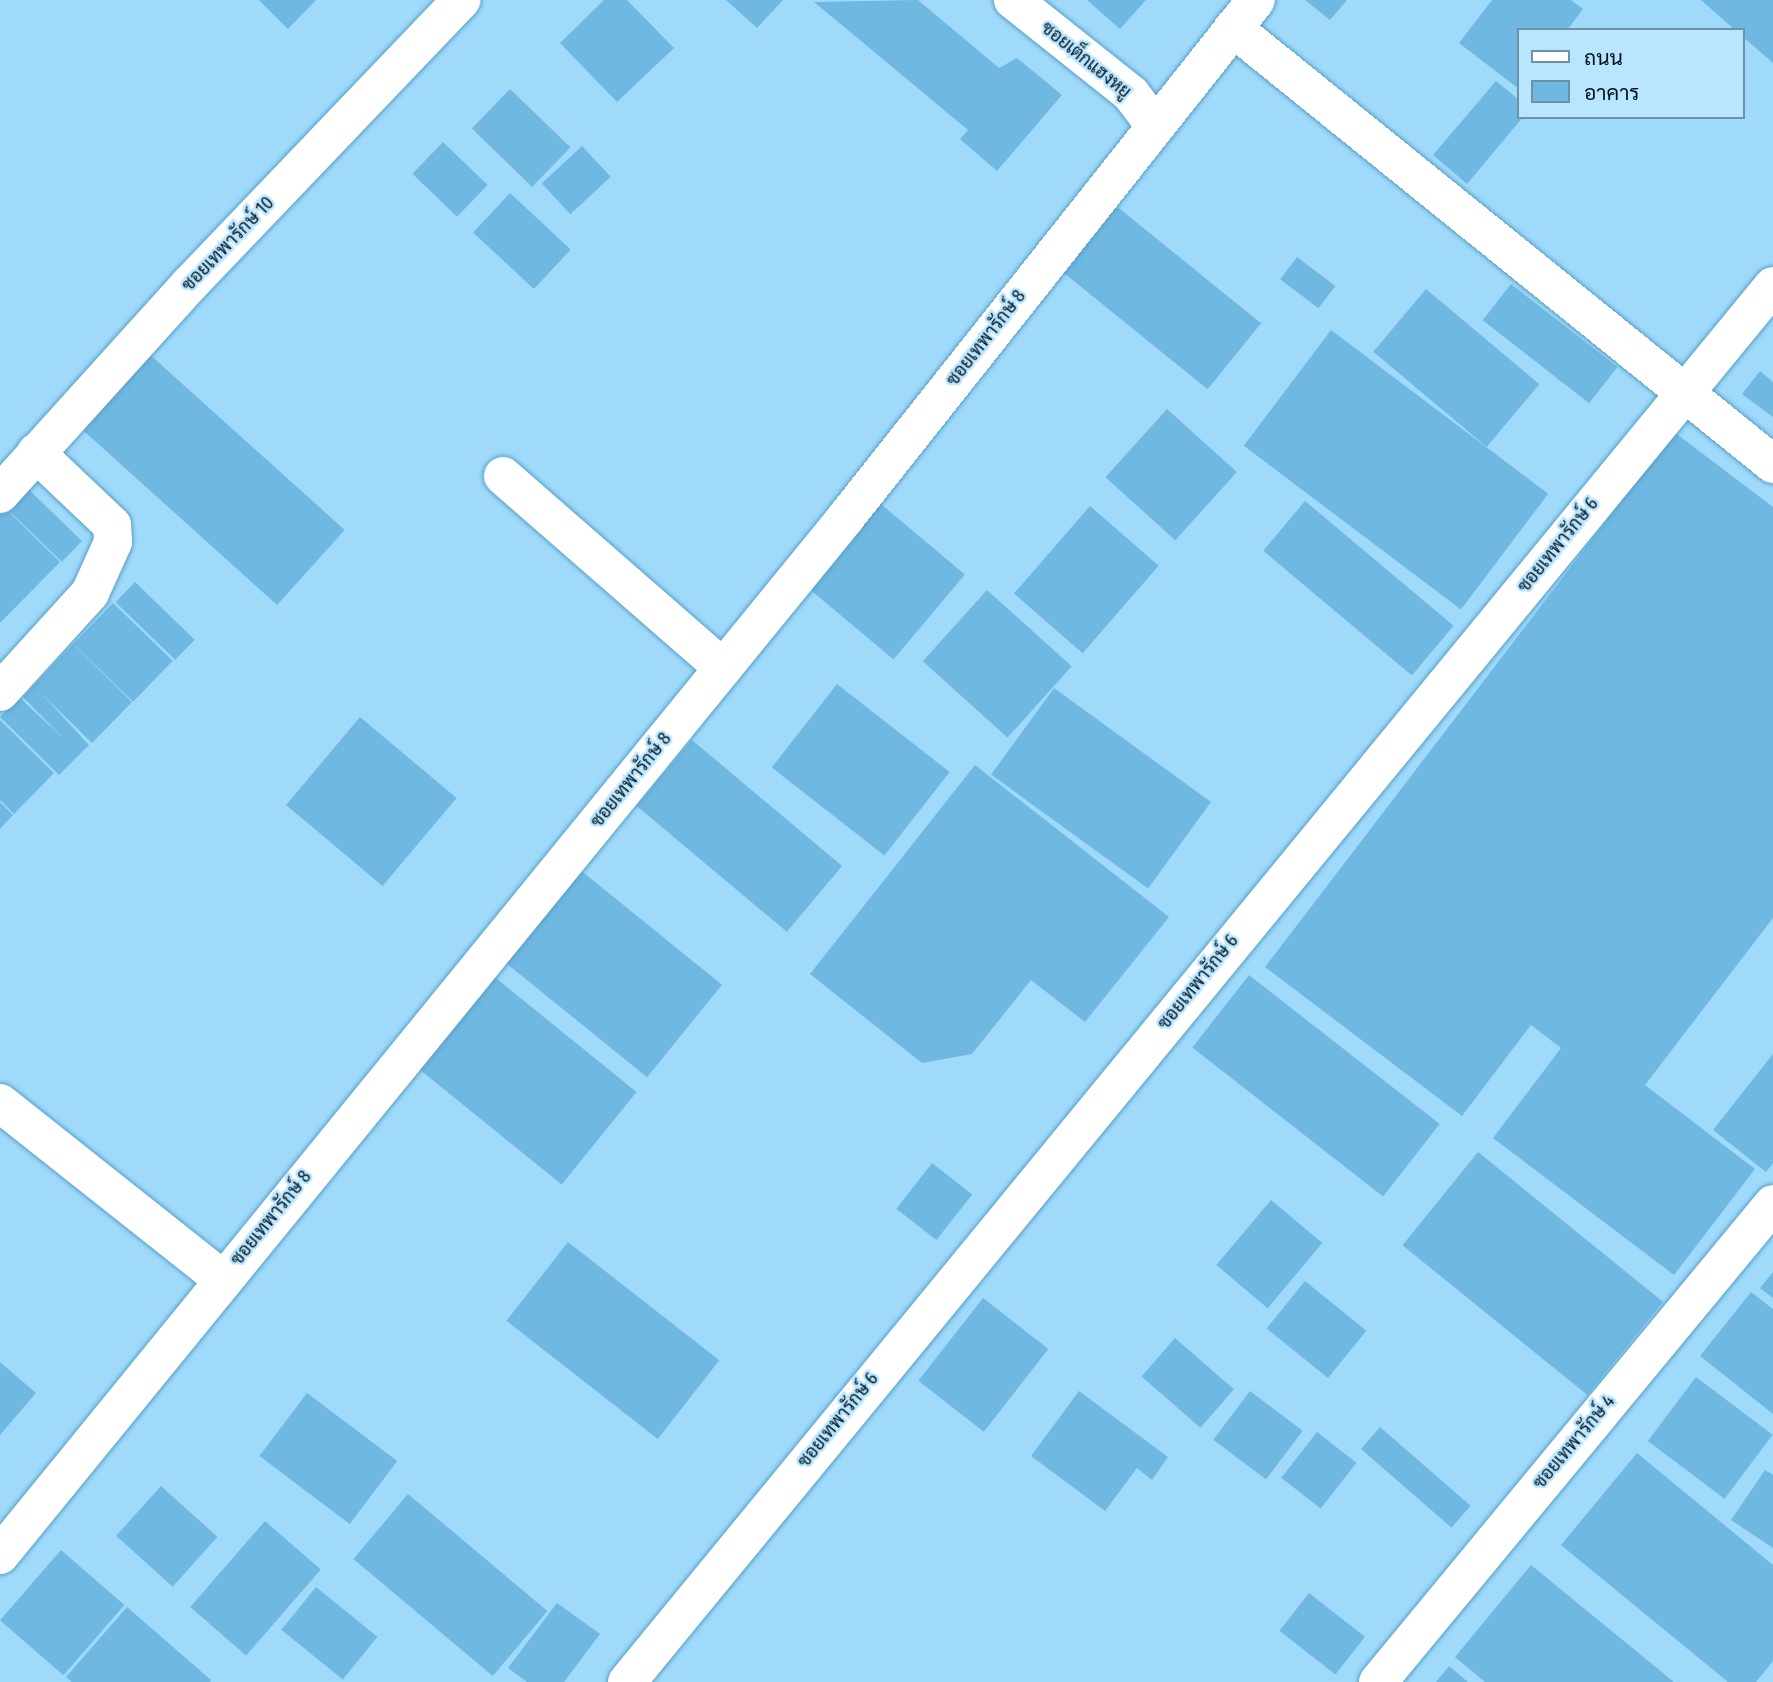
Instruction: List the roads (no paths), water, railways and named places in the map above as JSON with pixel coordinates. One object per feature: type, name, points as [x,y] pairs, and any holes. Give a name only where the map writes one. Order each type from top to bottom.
[{"type":"street","name":"ซอยเทพารักษ์ 10","points":[[0,494],[461,0]]},
{"type":"street","name":"ซอยเต็กแฮงหยู","points":[[1013,0],[1130,94],[1154,124]]},
{"type":"street","points":[[1244,14],[1682,394],[1773,464]]},
{"type":"street","name":"ซอยเทพารักษ์ 8","points":[[0,1555],[222,1279],[723,668],[1244,14]]},
{"type":"street","name":"ซอยเทพารักษ์ 6","points":[[627,1682],[1773,286]]},
{"type":"street","points":[[0,692],[90,593],[113,542],[112,525],[36,453]]},
{"type":"street","points":[[503,476],[723,668]]},
{"type":"street","points":[[0,1103],[222,1279]]},
{"type":"street","name":"ซอยเทพารักษ์ 4","points":[[1378,1682],[1773,1204]]}]
